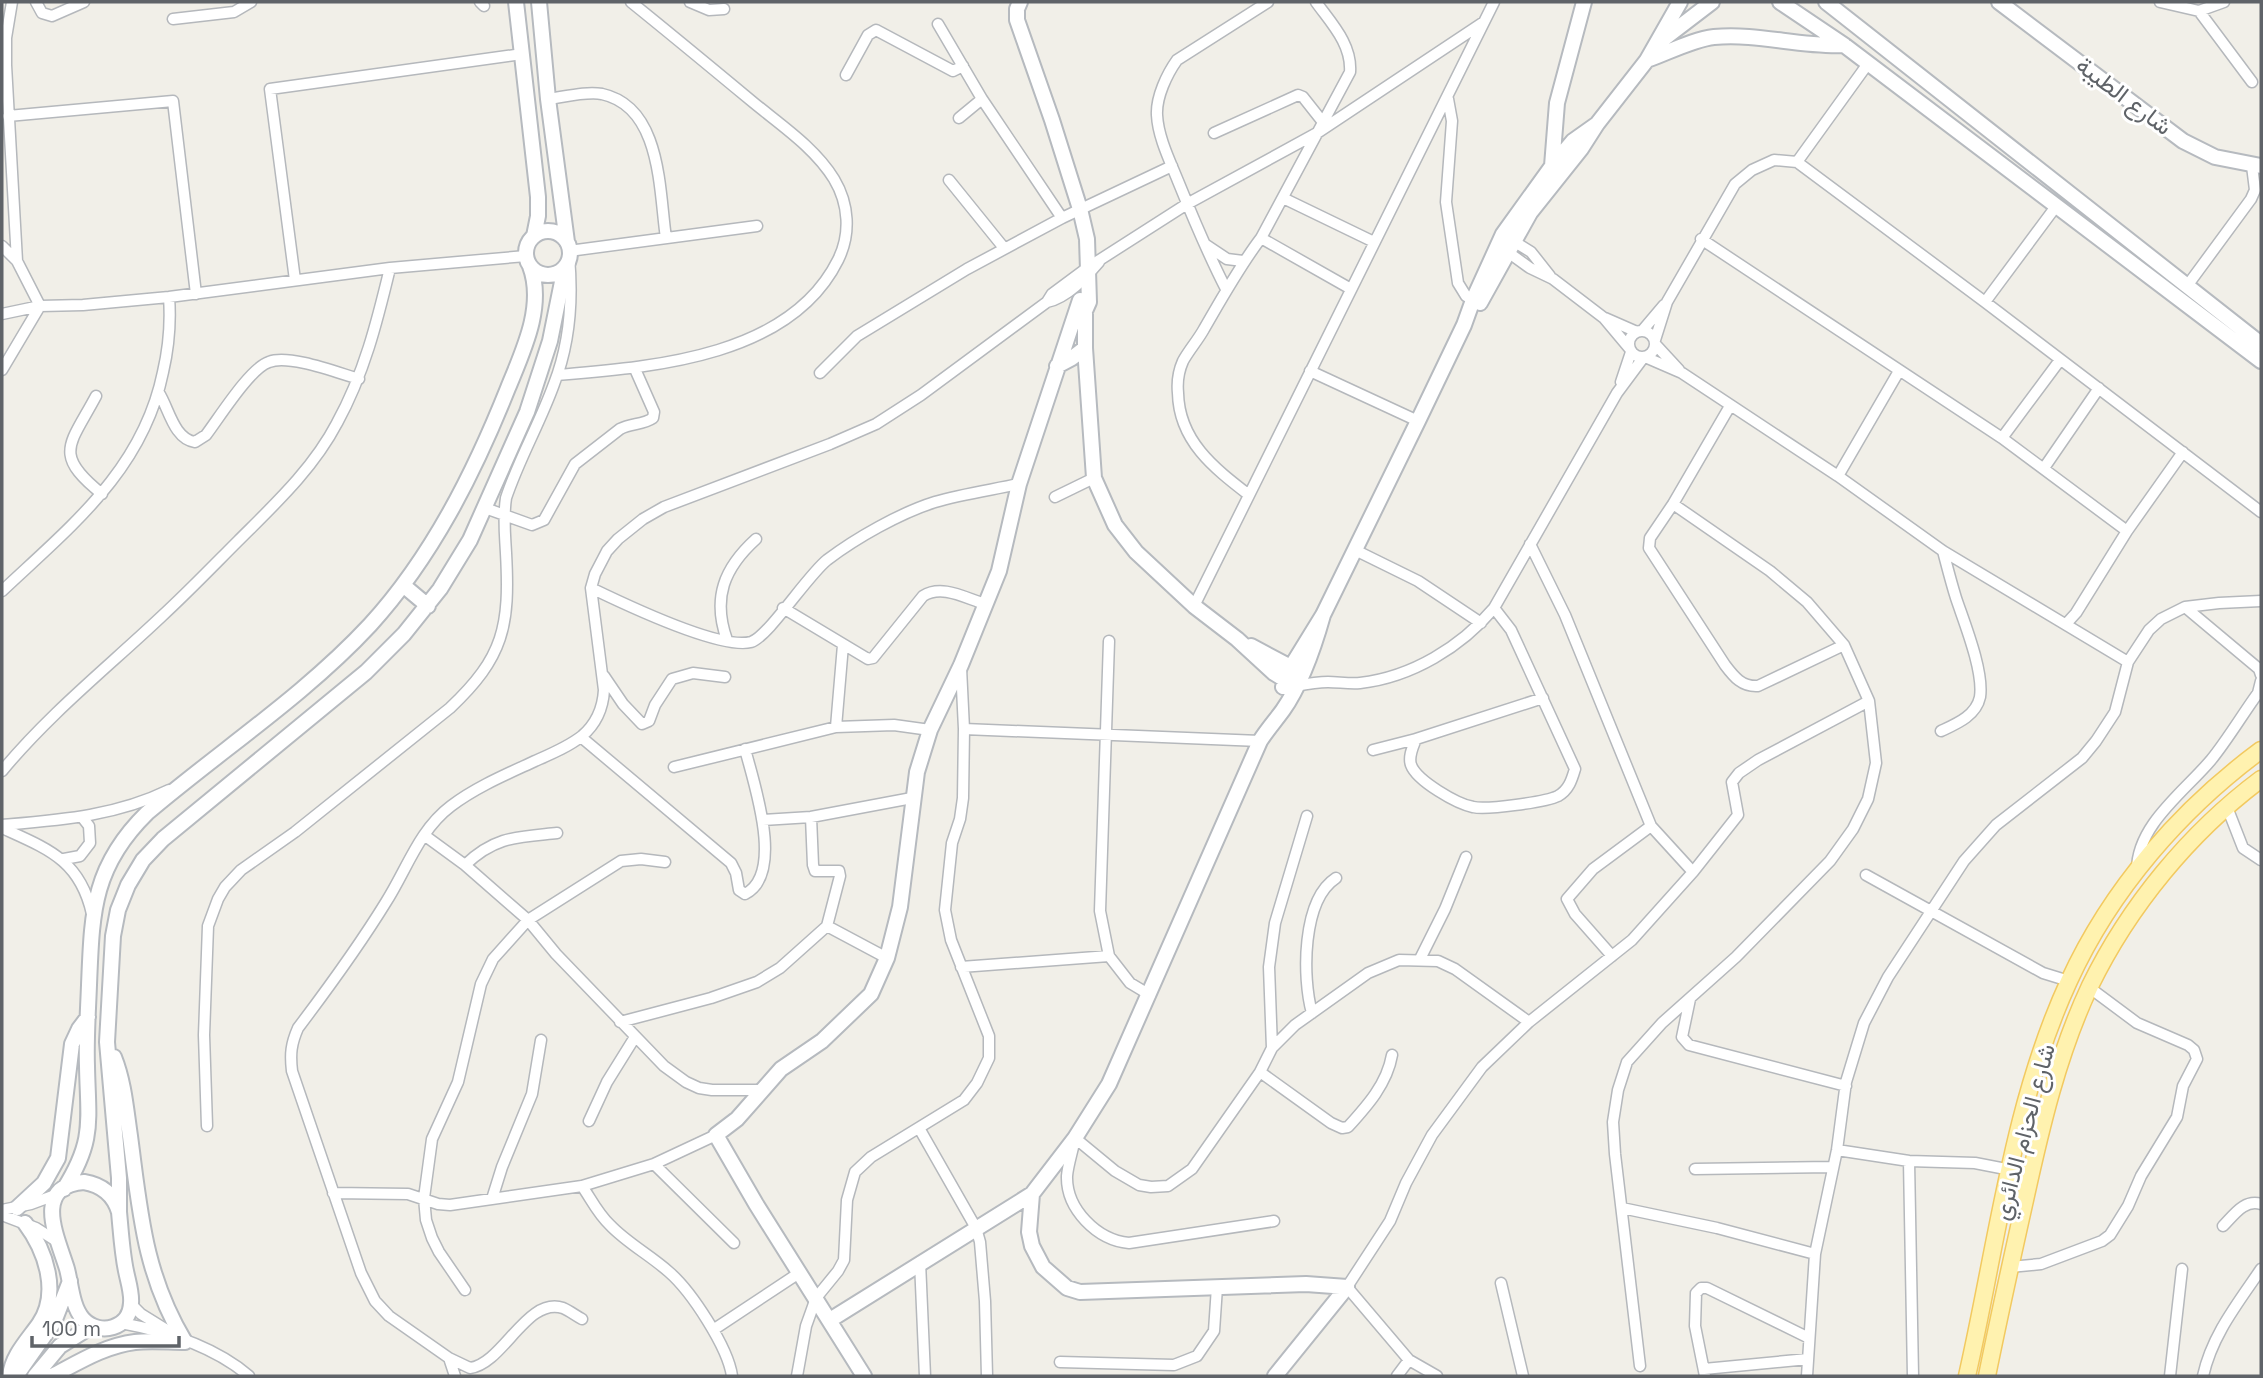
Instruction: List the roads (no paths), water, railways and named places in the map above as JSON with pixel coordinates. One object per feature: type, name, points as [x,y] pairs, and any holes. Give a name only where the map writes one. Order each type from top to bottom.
[{"type":"main road","name":"شارع الحزام الدائري","points":[[1967,1376],[2032,1085],[2069,981],[2096,931],[2137,871],[2175,824],[2222,779],[2261,750]]},
{"type":"main road","name":"شارع الحزام الدائري","points":[[1986,1376],[2047,1105],[2060,1061],[2090,988],[2114,942],[2163,873],[2227,807],[2261,779]]},
{"type":"street","points":[[12,2],[6,38],[16,261]]},
{"type":"street","points":[[36,2],[43,13],[52,16],[84,2]]},
{"type":"street","points":[[173,19],[234,12],[251,2]]},
{"type":"street","points":[[516,2],[538,197],[534,236]]},
{"type":"street","points":[[558,375],[635,369],[739,344],[789,317],[814,295],[830,277],[848,234],[841,194],[834,179],[810,151],[631,2]]},
{"type":"street","points":[[690,2],[709,10],[724,9]]},
{"type":"street","points":[[1020,2],[1017,9],[1020,27],[1080,209],[1084,231],[1081,238],[1087,272],[1083,306],[1094,478],[1115,525],[1136,552],[1194,606],[1237,639],[1296,678],[1358,683],[1396,674],[1449,649],[1481,623],[1494,608],[1617,393],[1644,358],[1653,352],[1667,302],[1735,184],[1752,170],[1774,160],[1797,162],[2261,512]]},
{"type":"street","points":[[1226,289],[1172,166],[1162,137],[1157,113],[1158,102],[1171,68],[1183,55],[1268,2]]},
{"type":"street","points":[[1249,495],[1197,451],[1185,428],[1178,404],[1177,385],[1182,363],[1243,261],[1261,238],[1347,78],[1350,66],[1342,38],[1316,2]]},
{"type":"street","points":[[1194,606],[1494,2]]},
{"type":"street","points":[[1552,166],[1557,103],[1584,2]]},
{"type":"street","points":[[1464,325],[1480,304],[1506,244],[1647,60],[1680,2]]},
{"type":"street","points":[[1657,44],[1712,2]]},
{"type":"street","points":[[1780,2],[1844,46],[2261,361]]},
{"type":"street","points":[[1826,2],[2261,344]]},
{"type":"street","name":"شارع الطيبة","points":[[1999,2],[2183,141],[2215,157],[2256,166]]},
{"type":"street","points":[[2160,2],[2199,11],[2224,2]]},
{"type":"street","points":[[208,1126],[204,1035],[208,926],[218,898],[242,870],[295,832],[450,708],[471,688],[501,640],[506,583],[503,516],[511,484],[558,375],[571,308],[568,254],[548,99],[540,3]]},
{"type":"street","points":[[2199,11],[2252,82]]},
{"type":"street","points":[[582,1319],[560,1307],[551,1307],[529,1319],[484,1364],[470,1368],[449,1358],[380,1308],[361,1273],[332,1193],[320,1147],[292,1071],[290,1055],[291,1042],[298,1028],[360,943],[432,823],[475,790],[581,737],[594,722],[604,701],[604,675],[591,588],[607,551],[643,519],[664,507],[876,424],[921,395],[1047,302],[1052,294],[1187,204],[1317,133],[1485,22]]},
{"type":"street","points":[[938,24],[982,99],[1062,218]]},
{"type":"street","points":[[846,75],[868,35],[876,30],[953,71],[963,66]]},
{"type":"street","points":[[1647,60],[1710,37],[1742,36],[1816,47],[1844,46]]},
{"type":"street","points":[[295,280],[270,89],[522,54]]},
{"type":"street","points":[[1797,162],[1867,65]]},
{"type":"street","points":[[548,99],[604,94],[625,105],[643,125],[653,145],[666,238]]},
{"type":"street","points":[[1214,133],[1298,95],[1303,97],[1322,121]]},
{"type":"street","points":[[959,118],[982,99]]},
{"type":"street","points":[[1448,99],[1452,121],[1446,202],[1458,283],[1472,300]]},
{"type":"street","points":[[8,116],[173,101],[196,294]]},
{"type":"street","points":[[830,1320],[1032,1194],[1075,1138],[1109,1084],[1260,741],[1316,640],[1323,615],[1464,325],[1472,300],[1552,166],[1573,141],[1597,124]]},
{"type":"street","points":[[820,373],[857,336],[1004,248],[1172,166]]},
{"type":"street","points":[[2187,286],[2251,200],[2255,190],[2256,166]]},
{"type":"street","points":[[949,180],[1004,248]]},
{"type":"street","points":[[1283,198],[1374,242]]},
{"type":"street","points":[[1985,302],[2057,205]]},
{"type":"street","points":[[2,314],[40,306],[169,298],[390,268],[528,261],[545,275],[556,273],[568,254],[757,226]]},
{"type":"street","points":[[544,231],[554,232],[568,254],[550,341],[535,389],[470,540],[428,606],[366,672],[163,839],[143,860],[128,885],[115,923],[107,1042],[119,1178],[119,1212],[131,1304],[121,1323],[104,1329],[92,1326],[79,1313],[51,1216],[52,1205],[79,1163],[88,1137],[88,1017],[92,915],[104,874],[122,841],[147,813],[327,666],[370,625],[403,585],[450,510],[503,400],[535,309],[536,285],[528,261],[527,245],[534,236],[544,231]]},
{"type":"street","points":[[1261,238],[1351,289]]},
{"type":"street","points":[[1701,239],[2002,438],[2127,531]]},
{"type":"street","points":[[1205,244],[1227,259],[1243,261]]},
{"type":"street","points":[[1506,244],[1530,268],[1553,279],[1604,318],[1630,351],[1682,373],[1838,476],[1943,551],[2129,662]]},
{"type":"street","points":[[2,246],[16,261],[40,306]]},
{"type":"street","points":[[2,771],[39,728],[163,616],[266,514],[304,472],[337,425],[359,379],[390,268]]},
{"type":"street","points":[[2,591],[63,535],[102,494],[126,462],[145,428],[159,393],[169,341],[169,298]]},
{"type":"street","points":[[1617,393],[1630,351],[1630,339],[1667,302]]},
{"type":"street","points":[[2,370],[40,306]]},
{"type":"street","points":[[332,1193],[401,1193],[443,1205],[582,1186],[654,1164],[716,1135],[737,1119],[781,1069],[822,1041],[871,994],[887,958],[900,907],[917,772],[930,730],[961,664],[999,571],[1018,484],[1064,344],[1083,306]]},
{"type":"street","points":[[1604,318],[1639,332],[1647,332],[1682,373]]},
{"type":"street","points":[[1064,344],[1074,339],[1085,344]]},
{"type":"street","points":[[1057,366],[1072,358],[1085,344]]},
{"type":"street","points":[[2002,438],[2060,360]]},
{"type":"street","points":[[159,393],[178,431],[184,439],[195,442],[206,435],[255,371],[270,361],[298,363],[359,379]]},
{"type":"street","points":[[485,508],[532,525],[544,520],[575,464],[620,429],[653,418],[654,412],[635,369]]},
{"type":"street","points":[[1310,371],[1418,421]]},
{"type":"street","points":[[1838,476],[1899,371]]},
{"type":"street","points":[[2044,468],[2099,388]]},
{"type":"street","points":[[96,396],[69,452],[74,468],[102,494]]},
{"type":"street","points":[[1730,406],[1673,505],[1650,538],[1649,548],[1734,678],[1748,687],[1758,686],[1844,645]]},
{"type":"street","points":[[2066,624],[2183,452]]},
{"type":"street","points":[[1055,497],[1094,478]]},
{"type":"street","points":[[591,588],[621,603],[707,637],[742,643],[762,637],[783,608],[826,561],[884,524],[933,502],[1018,484]]},
{"type":"street","points":[[1640,1366],[1613,1122],[1618,1090],[1627,1062],[1662,1023],[1736,957],[1829,861],[1853,829],[1868,799],[1875,764],[1869,701],[1844,645],[1808,603],[1770,571],[1673,505]]},
{"type":"street","points":[[727,640],[720,608],[724,580],[741,552],[756,539]]},
{"type":"street","points":[[1530,544],[1565,615],[1651,826],[1693,872]]},
{"type":"street","points":[[1355,550],[1418,581],[1481,623]]},
{"type":"street","points":[[1941,731],[1970,714],[1980,697],[1973,646],[1943,551]]},
{"type":"street","points":[[403,585],[428,606]]},
{"type":"street","points":[[783,608],[868,659],[873,658],[923,596],[932,590],[945,591],[985,604]]},
{"type":"street","points":[[1807,1376],[1815,1254],[1837,1150],[1846,1086],[1864,1023],[1888,977],[1964,861],[1996,825],[2082,758],[2096,741],[2115,712],[2129,662],[2149,630],[2161,619],[2185,607],[2261,601]]},
{"type":"street","points":[[2185,607],[2259,669],[2261,675]]},
{"type":"street","points":[[1416,739],[1410,755],[1412,766],[1446,796],[1470,807],[1493,809],[1558,796],[1570,784],[1575,769],[1511,630],[1494,608]]},
{"type":"street","points":[[1108,641],[1100,911],[1109,956],[1130,983],[1150,995]]},
{"type":"street","points":[[835,727],[843,645]]},
{"type":"street","points":[[797,1376],[806,1326],[816,1298],[844,1260],[847,1200],[855,1172],[871,1157],[964,1100],[989,1058],[989,1036],[951,940],[945,910],[953,843],[963,798],[961,664]]},
{"type":"street","points":[[604,675],[623,704],[642,724],[649,721],[661,694],[672,679],[693,673],[725,677]]},
{"type":"street","points":[[2137,871],[2137,856],[2153,823],[2212,759],[2258,693],[2261,681]]},
{"type":"street","points":[[1373,750],[1543,698]]},
{"type":"street","points":[[1275,1376],[1347,1287],[1390,1221],[1406,1183],[1432,1135],[1482,1067],[1529,1022],[1632,940],[1693,872],[1738,815],[1732,782],[1739,773],[1758,760],[1869,701]]},
{"type":"street","points":[[674,767],[835,727],[894,724],[930,730]]},
{"type":"street","points":[[964,729],[1260,741]]},
{"type":"street","points":[[581,737],[731,863],[739,890],[745,894],[754,889],[762,877],[764,866],[763,820],[745,749]]},
{"type":"street","points":[[2,826],[82,817],[125,808],[182,784]]},
{"type":"street","points":[[763,820],[811,817],[912,798]]},
{"type":"street","points":[[2227,807],[2244,848],[2261,860]]},
{"type":"street","points":[[1272,1048],[1269,967],[1275,923],[1307,816]]},
{"type":"street","points":[[64,859],[80,856],[88,848],[90,832],[82,817]]},
{"type":"street","points":[[620,1022],[711,998],[757,982],[780,968],[827,926],[840,876],[836,869],[815,871],[811,817]]},
{"type":"street","points":[[2,826],[64,859],[80,880],[92,915]]},
{"type":"street","points":[[1612,956],[1575,914],[1567,899],[1593,869],[1651,826]]},
{"type":"street","points":[[465,864],[487,846],[500,841],[557,833]]},
{"type":"street","points":[[424,835],[465,864],[528,920],[620,1022],[664,1066],[699,1088],[760,1090]]},
{"type":"street","points":[[1420,959],[1445,909],[1466,857]]},
{"type":"street","points":[[465,1290],[432,1238],[426,1220],[424,1198],[432,1139],[458,1082],[467,1053],[481,984],[493,959],[528,920],[621,861],[641,859],[665,862]]},
{"type":"street","points":[[1866,875],[2043,973],[2069,981]]},
{"type":"street","points":[[1312,1013],[1307,997],[1309,934],[1319,895],[1327,884],[1336,878]]},
{"type":"street","points":[[827,926],[887,958]]},
{"type":"street","points":[[961,967],[1109,956]]},
{"type":"street","points":[[1075,1138],[1115,1171],[1139,1185],[1168,1186],[1192,1168],[1260,1072],[1272,1048],[1295,1025],[1377,968],[1399,960],[1438,961],[1455,969],[1529,1022]]},
{"type":"street","points":[[2010,1267],[2041,1264],[2102,1241],[2110,1235],[2128,1206],[2141,1176],[2177,1117],[2183,1086],[2197,1059],[2194,1050],[2188,1045],[2137,1023],[2090,988]]},
{"type":"street","points":[[1690,998],[1682,1037],[1689,1045],[1846,1086]]},
{"type":"street","points":[[17,1208],[44,1183],[58,1158],[72,1044],[88,1017]]},
{"type":"street","points":[[589,1121],[607,1082],[635,1037]]},
{"type":"street","points":[[492,1199],[532,1094],[541,1040]]},
{"type":"street","points":[[107,1042],[121,1077],[148,1255],[162,1298],[185,1342]]},
{"type":"street","points":[[1260,1072],[1342,1128],[1348,1127],[1366,1107],[1389,1071],[1392,1055]]},
{"type":"street","points":[[919,1128],[976,1228],[980,1242],[988,1376]]},
{"type":"street","points":[[716,1135],[864,1376]]},
{"type":"street","points":[[1075,1138],[1067,1178],[1074,1205],[1082,1217],[1108,1237],[1129,1243],[1274,1221]]},
{"type":"street","points":[[1837,1150],[1909,1161],[1975,1163],[2011,1170]]},
{"type":"street","points":[[1909,1161],[1913,1376]]},
{"type":"street","points":[[654,1164],[734,1243]]},
{"type":"street","points":[[1695,1169],[1832,1167]]},
{"type":"street","points":[[2,1212],[61,1192],[77,1182],[99,1186],[111,1195],[119,1212]]},
{"type":"street","points":[[582,1186],[612,1228],[678,1281],[713,1330],[732,1376]]},
{"type":"street","points":[[1032,1194],[1029,1233],[1032,1246],[1043,1267],[1067,1288],[1080,1292],[1306,1284],[1347,1287],[1409,1360],[1437,1376]]},
{"type":"street","points":[[2223,1226],[2246,1205],[2254,1202],[2261,1204]]},
{"type":"street","points":[[1622,1208],[1717,1227],[1815,1254]]},
{"type":"street","points":[[2,1212],[58,1242]]},
{"type":"street","points":[[10,1376],[16,1356],[40,1323],[49,1303],[46,1263],[25,1223]]},
{"type":"street","points":[[920,1262],[925,1376]]},
{"type":"street","points":[[2170,1376],[2182,1269]]},
{"type":"street","points":[[2203,1376],[2218,1332],[2261,1269]]},
{"type":"street","points":[[713,1330],[799,1273]]},
{"type":"street","points":[[16,1376],[54,1322],[70,1280]]},
{"type":"street","points":[[1501,1283],[1523,1376]]},
{"type":"street","points":[[1060,1362],[1174,1365],[1197,1356],[1214,1331],[1217,1287]]},
{"type":"street","points":[[1808,1359],[1704,1373],[1695,1326],[1696,1293],[1701,1288],[1707,1288],[1809,1338]]},
{"type":"street","points":[[131,1304],[152,1322],[185,1342]]},
{"type":"street","points":[[121,1323],[185,1342],[219,1356],[249,1376]]},
{"type":"street","points":[[35,1376],[60,1346],[92,1326]]},
{"type":"street","points":[[52,1376],[93,1354],[125,1344],[138,1341],[185,1342]]},
{"type":"street","points":[[449,1358],[455,1376]]},
{"type":"street","points":[[1397,1376],[1409,1360]]}]
